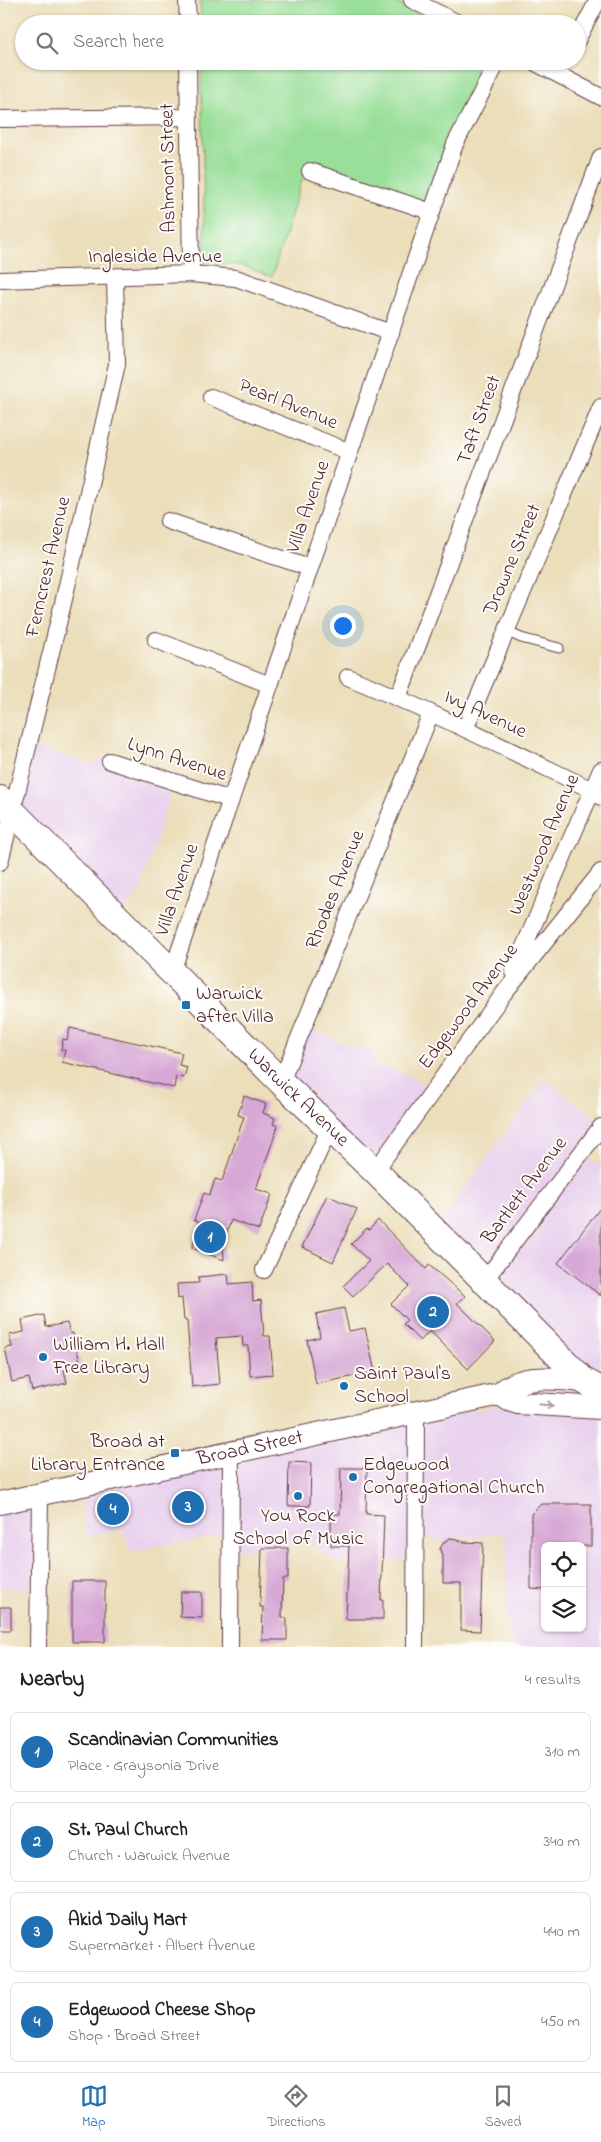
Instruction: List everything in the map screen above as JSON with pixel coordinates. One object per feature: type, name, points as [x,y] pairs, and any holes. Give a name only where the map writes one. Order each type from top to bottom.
[{"type":"main road","name":"Warwick Avenue","points":[[6,805],[329,1130],[374,1171],[484,1281],[595,1385]]},
{"type":"main road","name":"Broad Street","points":[[0,1503],[500,1394],[511,1385],[526,1380],[551,1379],[595,1385]]},
{"type":"main road","points":[[500,1394],[518,1403],[601,1408]]},
{"type":"street","points":[[187,0],[188,15]]},
{"type":"street","points":[[412,0],[442,15]]},
{"type":"street","points":[[586,23],[598,0]]},
{"type":"street","name":"Ashmont Street","points":[[188,70],[192,274]]},
{"type":"street","name":"Villa Avenue","points":[[172,972],[455,144],[493,70]]},
{"type":"street","points":[[566,70],[601,97]]},
{"type":"street","points":[[0,119],[189,117]]},
{"type":"street","name":"Taft Street","points":[[398,698],[601,156]]},
{"type":"street","points":[[310,171],[432,212]]},
{"type":"street","name":"Ingleside Avenue","points":[[0,280],[115,278],[192,274],[236,278],[391,333]]},
{"type":"street","name":"Ferncrest Avenue","points":[[0,862],[6,805],[64,599],[117,364],[115,278]]},
{"type":"street","name":"Pearl Avenue","points":[[211,397],[350,452]]},
{"type":"street","name":"Drowne Street","points":[[464,729],[601,407]]},
{"type":"street","points":[[168,521],[310,568]]},
{"type":"street","points":[[156,640],[270,685]]},
{"type":"street","name":"Ivy Avenue","points":[[348,677],[431,713],[596,794]]},
{"type":"street","name":"Rhodes Avenue","points":[[281,1082],[431,713]]},
{"type":"street","name":"Lynn Avenue","points":[[110,761],[231,800]]},
{"type":"street","name":"Westwood Avenue","points":[[504,993],[596,794],[601,770]]},
{"type":"street","name":"Edgewood Avenue","points":[[374,1171],[504,993],[601,872]]},
{"type":"street","name":"Bartlett Avenue","points":[[484,1281],[601,1127]]},
{"type":"street","points":[[264,1270],[329,1130]]},
{"type":"street","points":[[415,1647],[416,1412]]},
{"type":"street","points":[[230,1647],[231,1452]]},
{"type":"street","points":[[38,1647],[40,1495]]},
{"type":"lane","points":[[506,631],[521,638],[559,648]]},
{"type":"shaded area","points":[[32,747],[92,764],[103,759],[174,782],[140,892],[118,916],[14,813]]},
{"type":"shaded area","points":[[308,1027],[341,1043],[373,1051],[373,1062],[410,1076],[432,1091],[374,1169],[286,1075]]},
{"type":"shaded area","points":[[545,1079],[601,1123],[584,1154],[601,1167],[601,1647],[513,1647],[507,1630],[506,1534],[493,1533],[477,1538],[456,1537],[445,1540],[415,1538],[410,1560],[386,1560],[366,1556],[359,1560],[337,1561],[318,1551],[306,1538],[272,1551],[255,1548],[231,1550],[228,1534],[130,1551],[124,1529],[85,1536],[79,1487],[522,1401],[550,1353],[432,1233]]},
{"type":"shaded area","points":[[40,1495],[34,1588],[2,1588],[0,1590],[0,1504]]},
{"type":"green space","points":[[200,0],[390,0],[420,15],[201,15]]},
{"type":"green space","points":[[201,70],[488,70],[429,204],[307,164],[272,277],[240,265],[205,262]]},
{"type":"building","points":[[70,1028],[182,1053],[179,1065],[187,1067],[184,1078],[176,1076],[174,1088],[62,1062],[65,1050],[61,1050],[63,1039],[67,1040]]},
{"type":"building","points":[[244,1096],[266,1104],[263,1113],[275,1118],[273,1124],[278,1126],[256,1189],[272,1194],[259,1230],[231,1220],[223,1244],[224,1260],[192,1248],[200,1222],[194,1220],[204,1193],[210,1195],[215,1179],[222,1181],[244,1117],[238,1115]]},
{"type":"building","points":[[327,1195],[357,1209],[333,1262],[302,1247]]},
{"type":"building","points":[[601,1207],[601,1296],[558,1263]]},
{"type":"building","points":[[378,1220],[426,1269],[429,1265],[465,1296],[457,1303],[495,1341],[468,1369],[430,1331],[420,1341],[403,1324],[407,1320],[391,1304],[409,1286],[387,1264],[353,1296],[343,1286],[369,1261],[351,1244]]},
{"type":"building","points":[[228,1274],[229,1284],[252,1282],[253,1301],[261,1300],[264,1336],[270,1336],[273,1374],[250,1376],[248,1346],[243,1346],[242,1336],[216,1338],[220,1384],[192,1387],[187,1320],[184,1320],[182,1298],[178,1299],[177,1284],[199,1283],[198,1277]]},
{"type":"building","points":[[344,1308],[349,1331],[365,1328],[375,1372],[316,1384],[307,1340],[320,1337],[316,1314]]},
{"type":"building","name":"William H. Hall Free Library","points":[[44,1315],[46,1327],[67,1323],[70,1333],[73,1333],[81,1366],[64,1370],[67,1383],[32,1391],[29,1378],[12,1382],[5,1348],[12,1347],[9,1335],[24,1332],[22,1320]]},
{"type":"building","points":[[289,1462],[311,1463],[310,1506],[288,1506]]},
{"type":"building","points":[[341,1468],[367,1468],[366,1514],[384,1515],[381,1600],[383,1600],[383,1619],[346,1619],[349,1546],[331,1546],[331,1514],[340,1514]]},
{"type":"building","points":[[541,1504],[591,1504],[591,1546],[586,1546],[586,1542],[541,1542],[541,1590],[531,1589],[531,1514]]},
{"type":"building","points":[[450,1538],[463,1542],[483,1543],[480,1631],[461,1630],[461,1583],[443,1583],[443,1559],[440,1549],[444,1542]]},
{"type":"building","points":[[262,1548],[288,1548],[288,1579],[283,1579],[282,1617],[287,1618],[287,1640],[262,1640],[263,1607],[260,1607]]},
{"type":"building","points":[[72,1581],[105,1581],[105,1642],[72,1642]]},
{"type":"building","points":[[181,1592],[202,1592],[202,1618],[180,1617]]},
{"type":"building","points":[[0,1607],[11,1607],[11,1630],[0,1630]]},
{"type":"place","name":"Warwick after Villa","points":[[186,1005]]},
{"type":"place","name":"Scandinavian Communities","points":[[210,1237]]},
{"type":"place","name":"St. Paul Church","points":[[433,1312]]},
{"type":"place","name":"William H. Hall Free Library","points":[[43,1357]]},
{"type":"place","name":"Saint Paul's School","points":[[344,1386]]},
{"type":"place","name":"Broad at Library Entrance","points":[[175,1453]]},
{"type":"place","name":"Edgewood Congregational Church","points":[[353,1477]]},
{"type":"place","name":"You Rock School of Music","points":[[298,1496]]},
{"type":"place","name":"Akid Daily Mart","points":[[188,1507]]},
{"type":"place","name":"Edgewood Cheese Shop","points":[[113,1509]]}]
